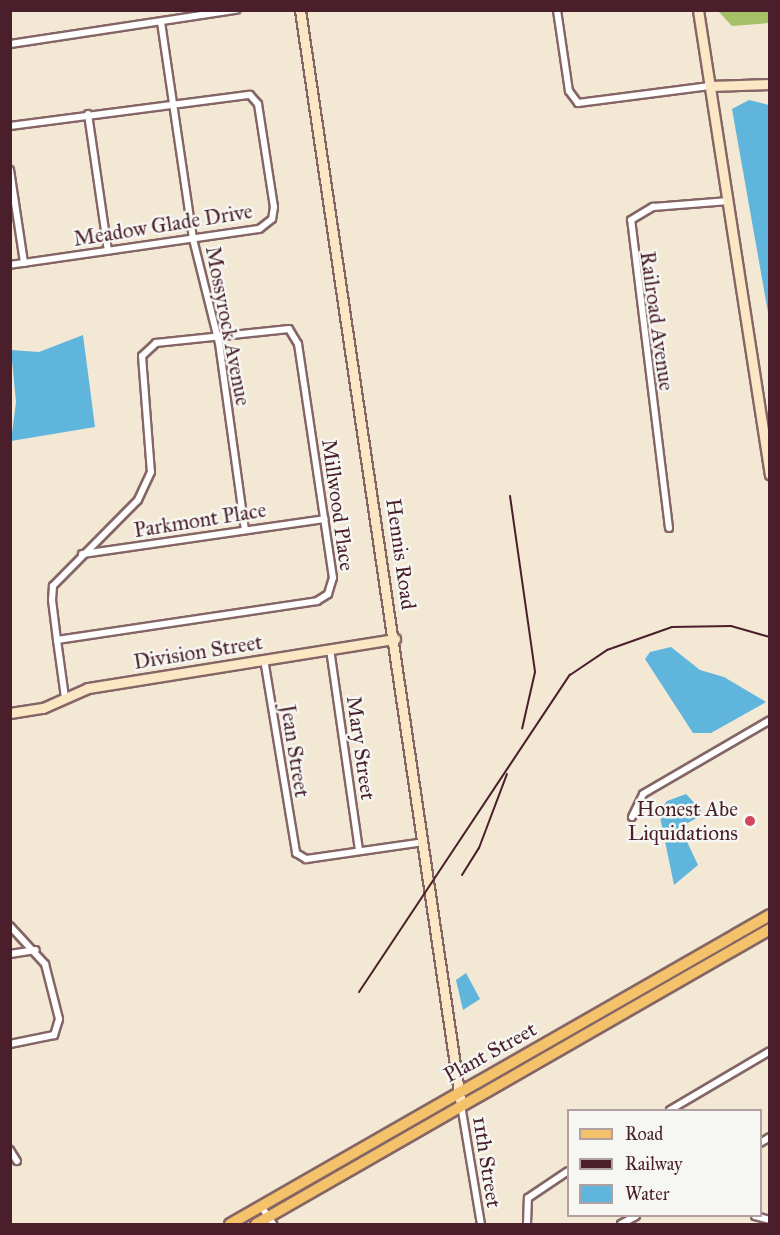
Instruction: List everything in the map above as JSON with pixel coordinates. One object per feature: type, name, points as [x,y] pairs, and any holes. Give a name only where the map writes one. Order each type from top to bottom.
[{"type":"main road","name":"Plant Street","points":[[230,1224],[770,915]]},
{"type":"main road","name":"Plant Street","points":[[256,1224],[271,1221],[461,1104],[770,929]]},
{"type":"main road","points":[[610,1021],[611,1013],[658,980]]},
{"type":"main road","points":[[550,1054],[552,1047],[594,1024],[594,1016]]},
{"type":"street","points":[[10,44],[236,10]]},
{"type":"street","name":"Hennis Road","points":[[300,10],[395,639],[461,1104]]},
{"type":"street","points":[[557,10],[569,90],[578,103],[710,86],[770,84]]},
{"type":"street","points":[[698,10],[770,474]]},
{"type":"street","name":"Mossyrock Avenue","points":[[161,22],[193,238],[217,334],[245,530]]},
{"type":"street","name":"Meadow Glade Drive","points":[[10,126],[173,102],[250,95],[258,104],[274,207],[272,219],[260,229],[10,265]]},
{"type":"street","points":[[87,114],[108,251]]},
{"type":"street","points":[[10,170],[24,263]]},
{"type":"street","name":"Railroad Avenue","points":[[669,528],[631,220],[653,207],[729,201]]},
{"type":"street","name":"Millwood Place","points":[[57,640],[323,599],[333,578],[295,337],[279,326],[156,343],[142,356],[151,472],[138,500],[82,555]]},
{"type":"street","name":"Parkmont Place","points":[[82,555],[324,519]]},
{"type":"street","points":[[65,698],[53,586],[82,555]]},
{"type":"street","name":"Division Street","points":[[10,713],[65,698],[88,688],[395,639]]},
{"type":"street","name":"Mary Street","points":[[330,649],[359,851]]},
{"type":"street","name":"Jean Street","points":[[264,659],[293,848],[306,859],[359,851]]},
{"type":"street","points":[[632,817],[643,794],[770,720]]},
{"type":"street","points":[[359,851],[424,842]]},
{"type":"street","points":[[10,926],[36,950],[53,987],[59,1019],[54,1035],[10,1044]]},
{"type":"street","points":[[10,954],[36,950]]},
{"type":"street","points":[[672,1109],[770,1052]]},
{"type":"street","name":"11th Street","points":[[461,1104],[480,1224]]},
{"type":"street","points":[[10,1150],[17,1161]]},
{"type":"street","points":[[525,1224],[528,1198],[567,1172]]},
{"type":"street","points":[[261,1206],[271,1221]]},
{"type":"green space","points":[[718,11],[769,11],[769,23],[732,26]]},
{"type":"water","points":[[749,100],[769,105],[769,318],[732,109]]},
{"type":"water","points":[[83,335],[95,427],[11,441],[16,402],[11,350],[39,352]]},
{"type":"water","points":[[671,647],[700,670],[724,677],[766,702],[711,733],[693,733],[645,659],[650,652]]},
{"type":"water","points":[[686,794],[701,810],[699,817],[680,827],[698,865],[674,885],[659,812],[667,801]]},
{"type":"water","points":[[466,973],[480,999],[463,1010],[456,980]]},
{"type":"railway","points":[[510,496],[535,672],[522,729]]},
{"type":"railway","points":[[359,992],[570,675],[607,650],[672,627],[731,626],[770,637]]},
{"type":"railway","points":[[462,875],[479,848],[507,774]]},
{"type":"place","name":"Honest Abe Liquidations","points":[[750,821]]}]
